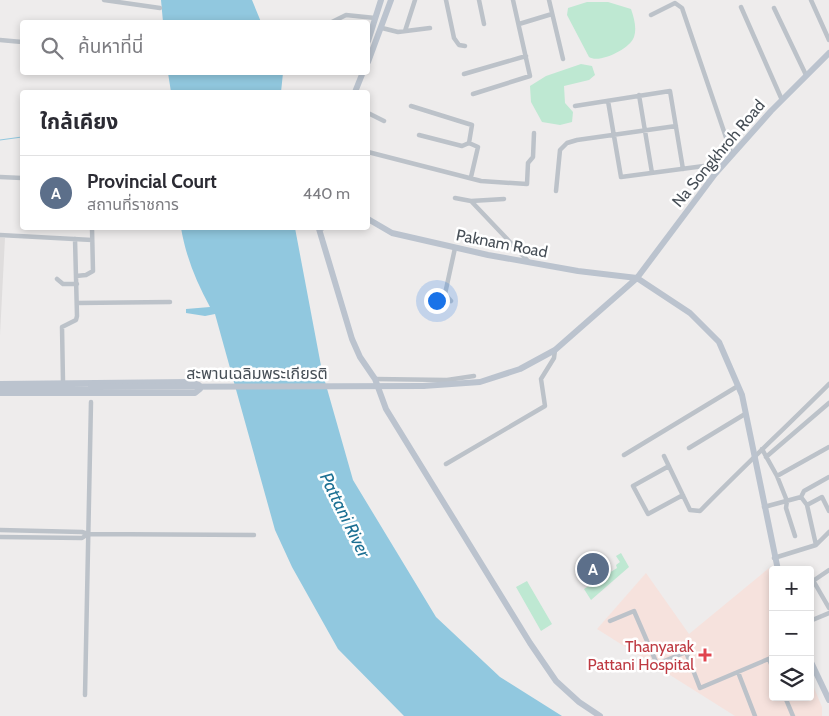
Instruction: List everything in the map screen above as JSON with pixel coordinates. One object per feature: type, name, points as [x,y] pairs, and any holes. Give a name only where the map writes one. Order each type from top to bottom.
[{"type":"street","points":[[104,0],[160,8]]},
{"type":"street","points":[[370,34],[381,0]]},
{"type":"street","points":[[370,57],[391,0]]},
{"type":"street","points":[[405,31],[415,0]]},
{"type":"street","points":[[446,0],[454,38],[459,45],[465,46]]},
{"type":"street","points":[[479,0],[484,24]]},
{"type":"street","points":[[473,94],[528,77],[526,56],[513,0]]},
{"type":"street","points":[[549,0],[563,59]]},
{"type":"street","points":[[811,0],[829,40]]},
{"type":"street","points":[[651,15],[675,3],[684,11],[732,155]]},
{"type":"street","points":[[741,7],[782,100]]},
{"type":"street","points":[[774,8],[806,75]]},
{"type":"street","points":[[519,24],[552,14]]},
{"type":"street","points":[[336,20],[346,15],[375,18]]},
{"type":"street","points":[[382,28],[393,32],[430,28]]},
{"type":"street","points":[[0,40],[20,42]]},
{"type":"street","name":"Na Songkhroh Road","points":[[555,350],[637,278],[715,174],[782,100],[829,53]]},
{"type":"street","points":[[464,74],[526,56]]},
{"type":"street","points":[[354,90],[358,75]]},
{"type":"street","points":[[355,90],[362,75]]},
{"type":"street","points":[[575,106],[670,91],[683,169]]},
{"type":"street","points":[[639,96],[652,174]]},
{"type":"street","points":[[608,101],[621,177],[704,166],[715,174]]},
{"type":"street","points":[[410,106],[472,125],[469,144]]},
{"type":"street","points":[[370,114],[384,121]]},
{"type":"street","points":[[556,191],[562,146],[578,140],[676,126]]},
{"type":"street","points":[[370,153],[481,181],[527,184],[528,164],[533,157],[534,133]]},
{"type":"street","points":[[419,135],[462,146],[469,144],[478,147],[471,178]]},
{"type":"street","points":[[0,176],[20,178]]},
{"type":"street","points":[[455,198],[471,201],[504,200]]},
{"type":"street","points":[[471,201],[530,263]]},
{"type":"street","name":"Paknam Road","points":[[370,220],[392,233],[455,248],[530,263],[637,278]]},
{"type":"street","points":[[76,276],[86,275],[93,270],[92,230]]},
{"type":"street","points":[[320,230],[352,339],[360,357],[375,379],[379,393],[394,422],[556,681],[566,692],[600,716]]},
{"type":"street","points":[[0,235],[92,240]]},
{"type":"street","points":[[63,382],[62,327],[77,319],[75,240]]},
{"type":"street","points":[[451,301],[445,294],[455,248]]},
{"type":"street","points":[[637,278],[690,312],[719,342],[738,386],[777,566]]},
{"type":"street","points":[[57,280],[63,284],[77,284]]},
{"type":"street","points":[[77,303],[170,302]]},
{"type":"street","points":[[446,464],[545,406],[541,379],[554,358],[555,350]]},
{"type":"street","name":"สะพานเฉลิมพระเกียรติ","points":[[0,388],[423,386],[480,382],[520,369],[555,350]]},
{"type":"street","points":[[375,379],[447,380],[474,376]]},
{"type":"street","points":[[0,384],[191,382],[199,385],[200,389],[195,393],[0,393]]},
{"type":"street","points":[[624,455],[738,386]]},
{"type":"street","points":[[664,456],[690,510],[700,511],[753,456],[829,386]]},
{"type":"street","points":[[85,696],[91,402]]},
{"type":"street","points":[[766,457],[829,403]]},
{"type":"street","points":[[689,448],[745,414]]},
{"type":"street","points":[[777,476],[829,447]]},
{"type":"street","points":[[762,449],[777,476],[787,501],[786,508],[795,536]]},
{"type":"street","points":[[669,466],[633,486],[648,514],[683,495]]},
{"type":"street","points":[[764,507],[801,497],[804,491],[829,477]]},
{"type":"street","points":[[801,497],[807,505],[816,545]]},
{"type":"street","points":[[807,505],[822,497],[829,511]]},
{"type":"street","points":[[0,530],[82,532],[88,534],[254,535]]},
{"type":"street","points":[[774,558],[816,545],[829,532]]},
{"type":"street","points":[[0,537],[82,538],[88,534]]},
{"type":"street","points":[[814,581],[829,570]]},
{"type":"street","points":[[814,585],[829,608]]},
{"type":"street","points":[[610,621],[634,611],[657,664],[686,652],[700,688],[769,659]]},
{"type":"street","points":[[814,619],[829,612]]},
{"type":"street","points":[[814,668],[829,700]]},
{"type":"street","points":[[738,672],[755,716]]},
{"type":"street","points":[[787,701],[793,716]]},
{"type":"shaded area","points":[[0,237],[5,238],[0,335]]},
{"type":"shaded area","name":"Thanyarak Pattani Hospital","points":[[769,568],[769,701],[814,701],[814,688],[822,707],[822,716],[735,716],[597,629],[646,573],[689,634]]},
{"type":"green space","points":[[587,2],[608,2],[631,9],[635,30],[634,37],[627,46],[607,57],[594,59],[589,57],[567,15],[568,8]]},
{"type":"green space","points":[[581,64],[592,66],[595,75],[589,80],[564,86],[565,103],[573,112],[572,122],[560,125],[542,122],[531,102],[530,86],[546,76]]},
{"type":"green space","points":[[621,553],[629,567],[591,600],[584,589],[617,568],[616,565],[620,562],[616,556]]},
{"type":"green space","points":[[527,581],[552,624],[541,631],[516,587]]},
{"type":"water","points":[[161,0],[252,0],[260,20],[163,20]]},
{"type":"water","points":[[168,75],[283,75],[281,90],[171,90]]},
{"type":"water","name":"Pattani River","points":[[181,230],[295,230],[322,371],[353,480],[436,617],[500,677],[562,716],[404,716],[338,649],[292,567],[275,530],[215,314],[205,316],[186,313],[186,309],[210,307],[192,269]]},
{"type":"waterway","points":[[0,140],[20,137]]},
{"type":"place","name":"Provincial Court","points":[[593,569]]},
{"type":"place","name":"Thanyarak Pattani Hospital","points":[[705,655]]}]
